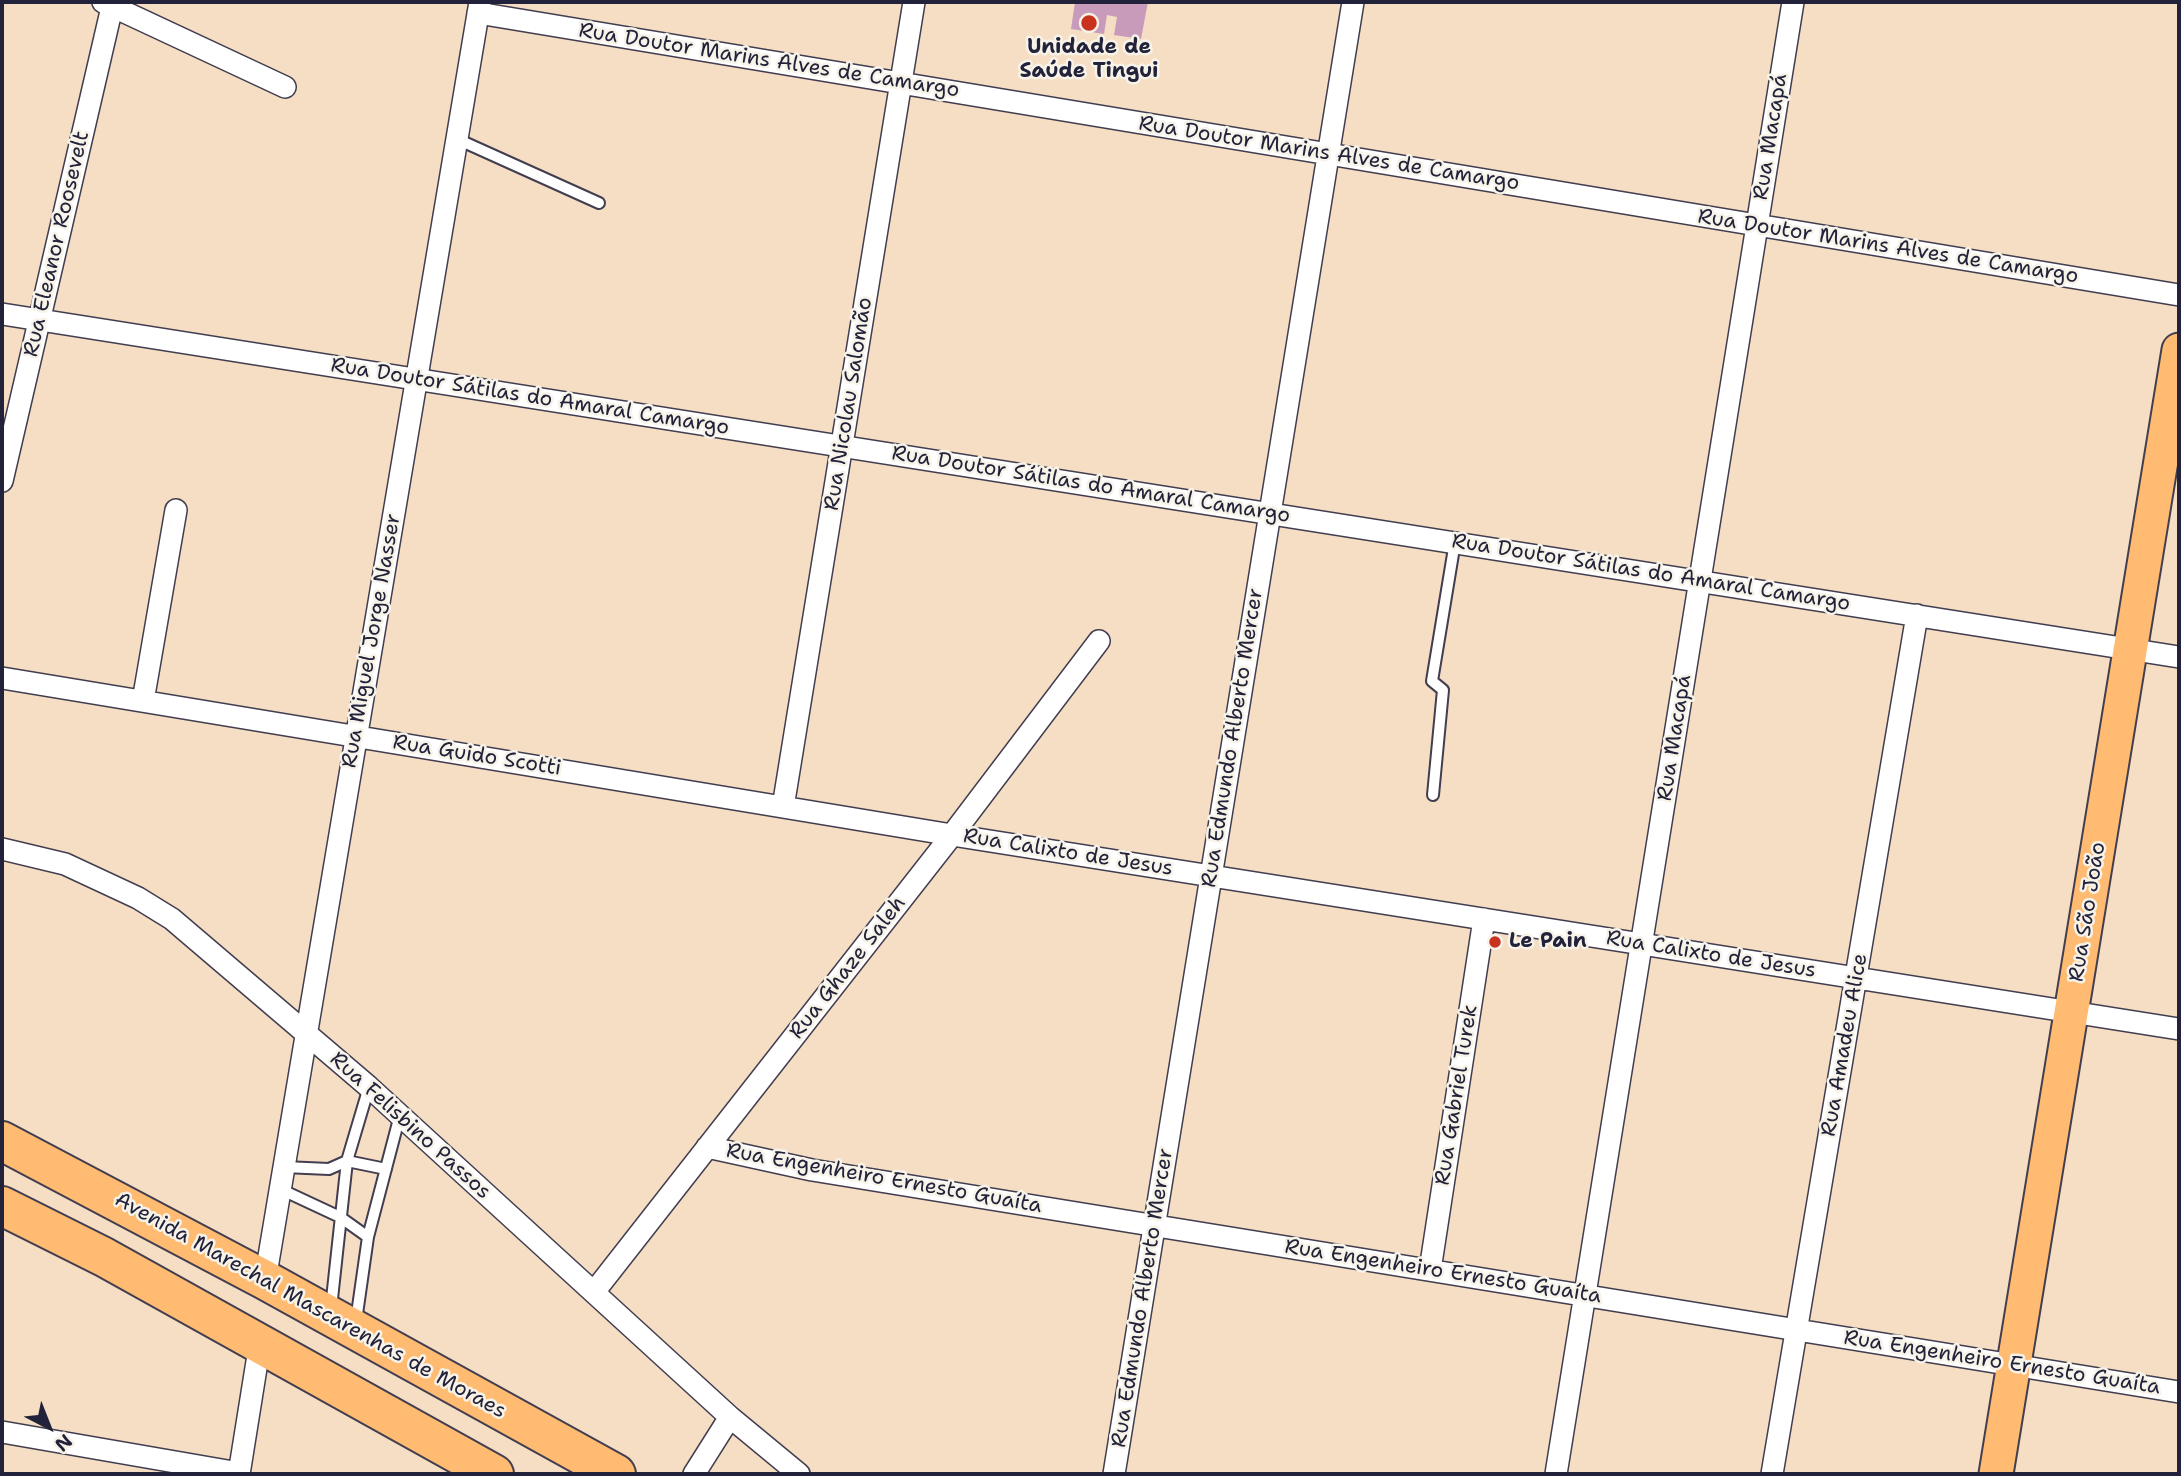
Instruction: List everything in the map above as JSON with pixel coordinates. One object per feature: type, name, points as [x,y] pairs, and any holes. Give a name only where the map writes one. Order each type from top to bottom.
[{"type":"highway","name":"Avenida Marechal Mascarenhas de Moraes","points":[[2,1141],[342,1322],[585,1463],[616,1474]]},
{"type":"highway","points":[[2,1206],[104,1257],[494,1474]]},
{"type":"highway","points":[[104,1257],[113,1241],[146,1216]]},
{"type":"highway","points":[[265,1280],[273,1350]]},
{"type":"main road","name":"Rua São João","points":[[1996,1474],[2179,350]]},
{"type":"street","name":"Rua Nicolau Salomão","points":[[783,807],[914,2]]},
{"type":"street","name":"Rua Edmundo Alberto Mercer","points":[[1114,1474],[1353,2]]},
{"type":"street","name":"Rua Macapá","points":[[1556,1474],[1793,2]]},
{"type":"street","points":[[107,4],[285,87]]},
{"type":"street","name":"Rua Eleanor Roosevelt","points":[[2,481],[40,320],[107,4]]},
{"type":"street","name":"Rua Doutor Marins Alves de Camargo","points":[[479,7],[901,83],[2179,295]]},
{"type":"street","name":"Rua Miguel Jorge Nasser","points":[[265,1280],[479,7]]},
{"type":"street","name":"Rua Doutor Sátilas do Amaral Camargo","points":[[2,314],[2179,657]]},
{"type":"street","points":[[143,701],[176,510]]},
{"type":"street","name":"Rua Amadeu Alice","points":[[1772,1474],[1917,615]]},
{"type":"street","name":"Rua Ghaze Saleh","points":[[594,1292],[952,835],[1099,641]]},
{"type":"street","name":"Rua Guido Scotti","points":[[2,678],[952,835]]},
{"type":"street","name":"Rua Calixto de Jesus","points":[[952,835],[2179,1029]]},
{"type":"street","name":"Rua Felisbino Passos","points":[[2,849],[65,864],[138,898],[206,946],[369,1087],[730,1417],[799,1474]]},
{"type":"street","name":"Rua Gabriel Turek","points":[[1430,1270],[1484,919]]},
{"type":"street","name":"Rua Engenheiro Ernesto Guaíta","points":[[707,1147],[812,1170],[2179,1392]]},
{"type":"street","points":[[2,1432],[239,1474],[273,1350]]},
{"type":"street","points":[[694,1474],[730,1417]]},
{"type":"lane","points":[[457,139],[599,203]]},
{"type":"lane","points":[[1433,795],[1443,690],[1432,681],[1455,542]]},
{"type":"lane","points":[[342,1322],[340,1217],[347,1161],[369,1087]]},
{"type":"lane","points":[[342,1322],[368,1237],[400,1115]]},
{"type":"lane","points":[[284,1167],[329,1170],[347,1161],[386,1169]]},
{"type":"lane","points":[[280,1189],[340,1217],[368,1237]]},
{"type":"building","name":"Unidade de Saúde Tingui","points":[[1075,2],[1148,2],[1141,39],[1114,35],[1117,17],[1107,15],[1104,34],[1071,29]]},
{"type":"place","name":"Unidade de Saúde Tingui","points":[[1089,23]]},
{"type":"place","name":"Le Pain","points":[[1495,942]]}]
